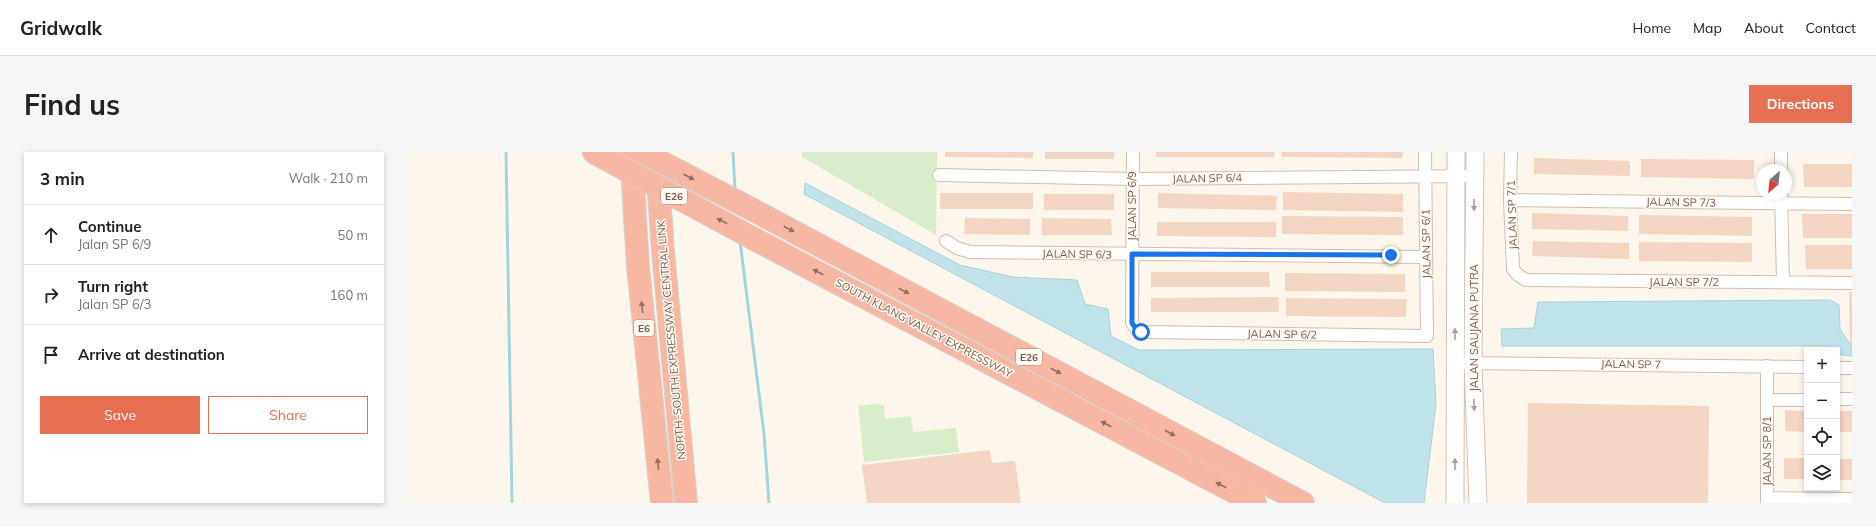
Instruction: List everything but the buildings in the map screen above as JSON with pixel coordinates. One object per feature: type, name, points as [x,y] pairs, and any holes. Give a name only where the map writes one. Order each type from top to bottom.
[{"type":"highway","name":"SOUTH KLANG VALLEY EXPRESSWAY","points":[[593,152],[756,240],[1256,503]]},
{"type":"highway","name":"E6","points":[[631,152],[638,266],[662,503]]},
{"type":"highway","name":"E26","points":[[642,152],[1303,503]]},
{"type":"highway","name":"NORTH–SOUTH EXPRESSWAY CENTRAL LINK","points":[[656,152],[663,251],[686,503]]},
{"type":"main road","name":"JALAN SAUJANA PUTRA","points":[[1455,503],[1456,152]]},
{"type":"main road","name":"JALAN SAUJANA PUTRA","points":[[1475,152],[1473,363],[1478,503]]},
{"type":"street","name":"JALAN SP 6/9","points":[[1133,152],[1132,323],[1137,330]]},
{"type":"street","name":"JALAN SP 6/1","points":[[1426,152],[1427,336]]},
{"type":"street","name":"JALAN SP 7/1","points":[[1510,152],[1510,200],[1513,269],[1518,275]]},
{"type":"street","points":[[1781,152],[1781,164]]},
{"type":"street","name":"JALAN SP 6/4","points":[[939,175],[1132,179],[1475,176]]},
{"type":"street","name":"JALAN SP 7/3","points":[[1510,200],[1756,198]]},
{"type":"street","name":"JALAN SP 7/3","points":[[1792,199],[1852,204]]},
{"type":"street","points":[[1782,200],[1783,282]]},
{"type":"street","name":"JALAN SP 6/3","points":[[946,241],[957,248],[970,252],[1426,256]]},
{"type":"street","name":"JALAN SP 7/2","points":[[1518,275],[1526,280],[1852,283]]},
{"type":"street","name":"JALAN SP 6/2","points":[[1137,330],[1145,332],[1427,336]]},
{"type":"street","name":"JALAN SP 7","points":[[1455,363],[1804,367]]},
{"type":"street","name":"JALAN SP 8/1","points":[[1767,366],[1767,501]]},
{"type":"street","points":[[1840,368],[1852,368]]},
{"type":"street","points":[[1840,400],[1852,399]]},
{"type":"street","name":"JALAN SP 8/1","points":[[1767,400],[1804,400]]},
{"type":"street","points":[[1767,501],[1852,499]]},
{"type":"green space","points":[[802,152],[937,152],[936,235],[802,157]]},
{"type":"green space","points":[[878,404],[884,406],[885,419],[911,416],[913,432],[956,428],[959,452],[864,462],[858,406]]},
{"type":"water","points":[[805,183],[960,265],[1013,277],[1077,280],[1085,304],[1108,309],[1111,336],[1139,350],[1433,349],[1436,404],[1424,503],[1385,503],[804,194]]},
{"type":"water","points":[[1830,300],[1839,305],[1840,329],[1850,344],[1852,344],[1852,356],[1840,354],[1840,347],[1824,346],[1502,346],[1501,329],[1534,328],[1538,302]]},
{"type":"waterway","points":[[506,152],[512,503]]},
{"type":"waterway","points":[[733,152],[735,190]]},
{"type":"waterway","points":[[740,241],[764,434],[769,503]]},
{"type":"route","points":[[1141,332],[1137,330],[1132,323],[1132,254],[1391,255]]}]
